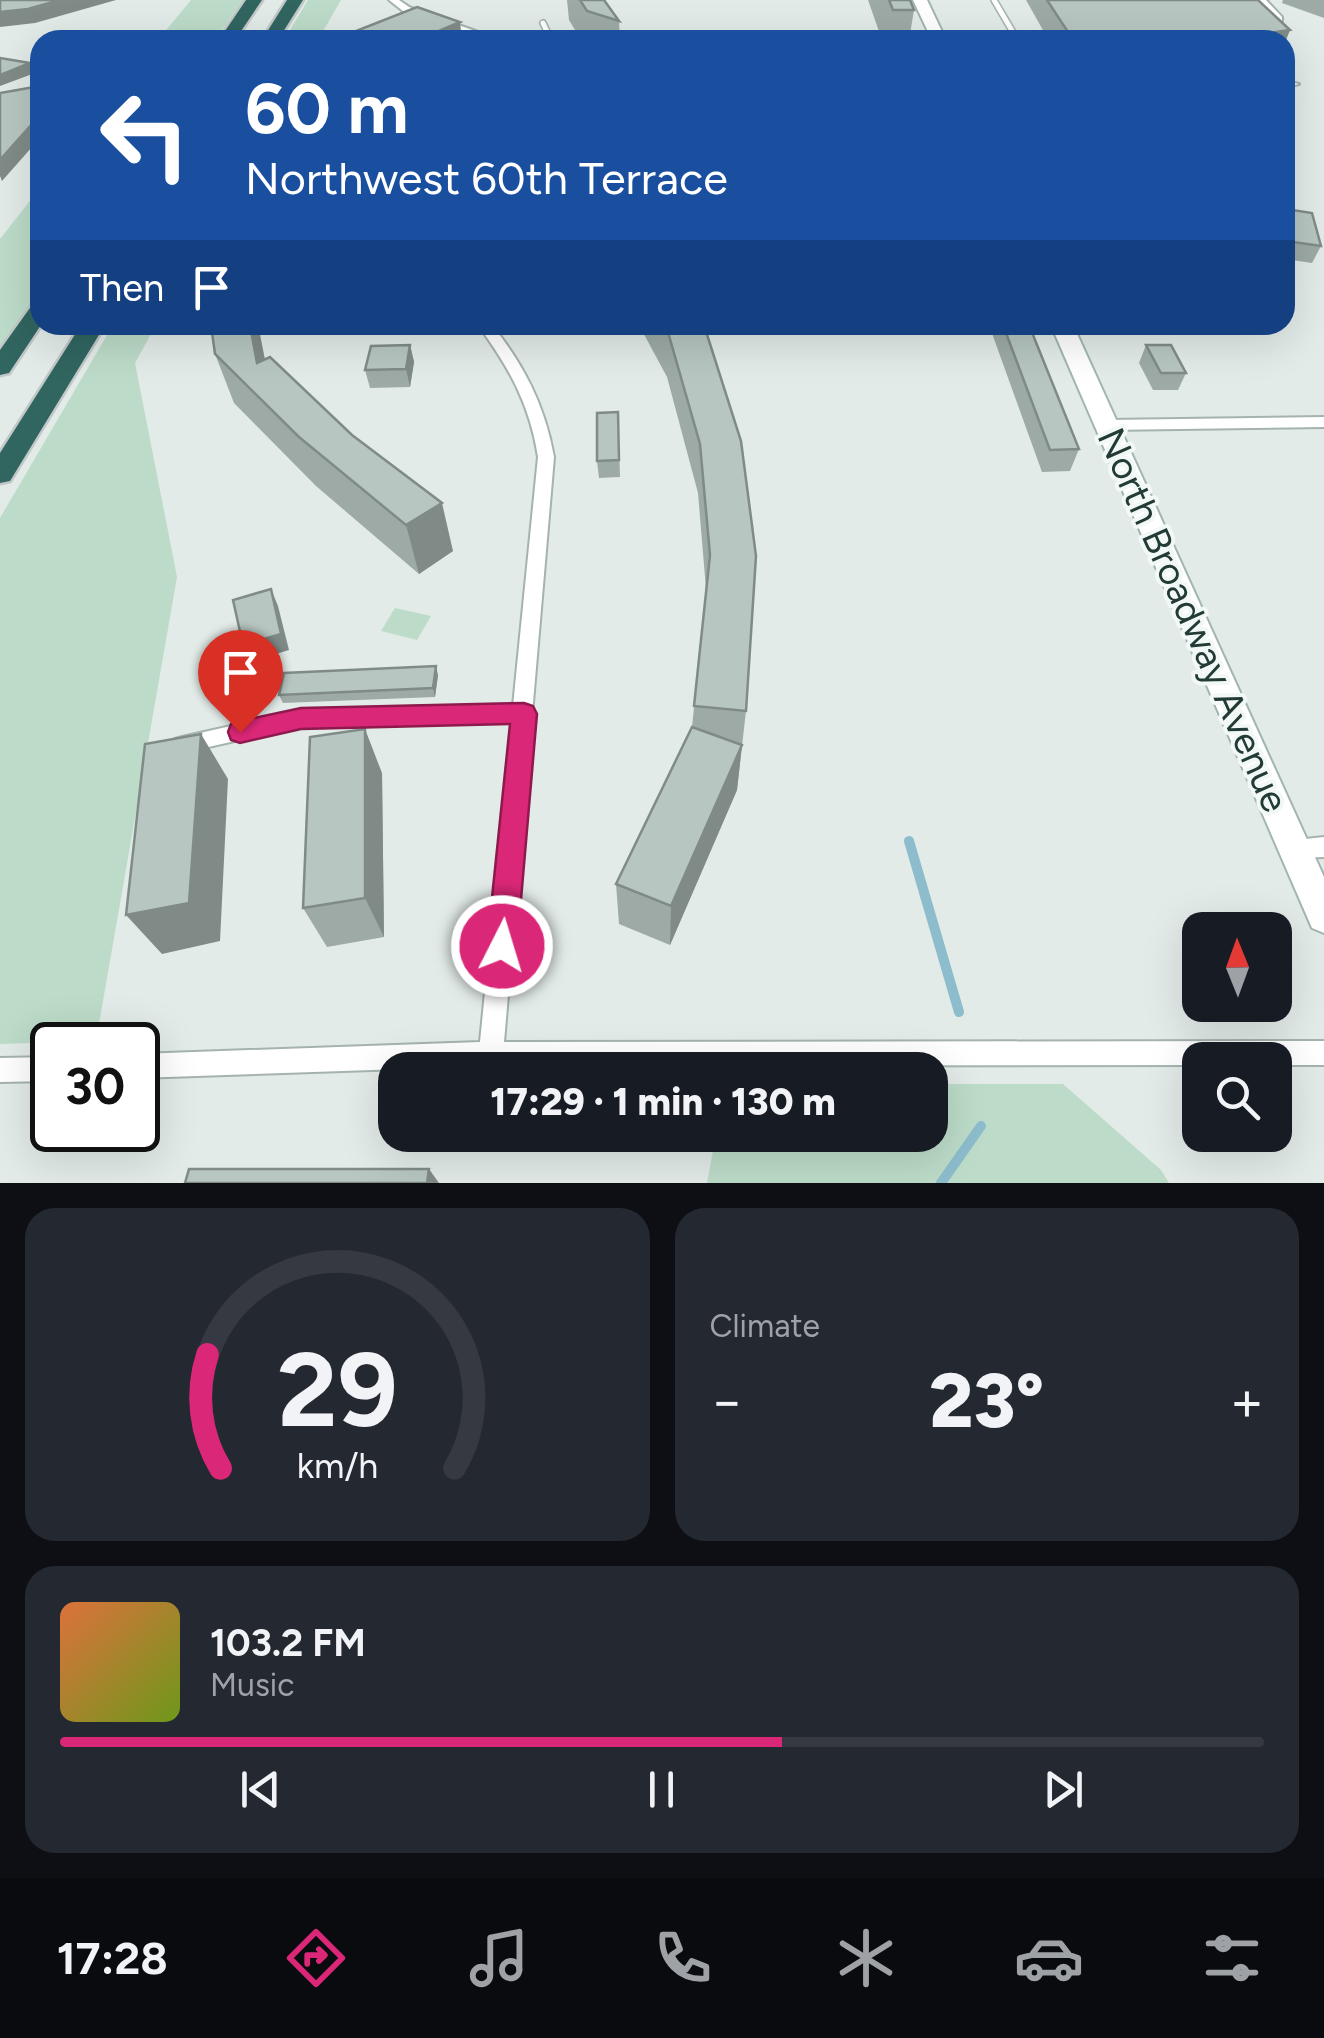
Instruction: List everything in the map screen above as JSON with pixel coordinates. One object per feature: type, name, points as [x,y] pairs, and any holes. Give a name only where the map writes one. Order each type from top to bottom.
[{"type":"highway","points":[[233,30],[254,0]]},
{"type":"highway","points":[[276,30],[295,0]]},
{"type":"highway","points":[[0,368],[30,324]]},
{"type":"highway","points":[[0,474],[87,335]]},
{"type":"street","points":[[393,0],[467,30]]},
{"type":"street","points":[[920,0],[934,30]]},
{"type":"street","points":[[1259,5],[1279,18]]},
{"type":"street","points":[[492,1052],[546,457],[539,415],[528,387],[493,335]]},
{"type":"street","name":"North Broadway Avenue","points":[[1066,335],[1324,916]]},
{"type":"street","points":[[1107,425],[1324,422]]},
{"type":"street","points":[[179,746],[301,718],[524,714]]},
{"type":"street","points":[[1294,848],[1324,847]]},
{"type":"street","points":[[948,1053],[1324,1053]]},
{"type":"street","points":[[160,1065],[378,1058]]},
{"type":"street","points":[[0,1070],[30,1069]]},
{"type":"lane","points":[[994,0],[1012,30]]},
{"type":"lane","points":[[1279,18],[1289,28]]},
{"type":"lane","points":[[431,28],[445,22]]},
{"type":"lane","points":[[543,23],[546,30]]},
{"type":"green space","points":[[191,0],[243,0],[222,30],[166,30]]},
{"type":"green space","points":[[308,0],[341,0],[324,30],[290,30]]},
{"type":"green space","points":[[30,201],[30,306],[0,349],[0,239]]},
{"type":"green space","points":[[107,335],[150,335],[135,363],[177,577],[99,1022],[30,1022],[30,1043],[0,1044],[0,518]]},
{"type":"green space","points":[[395,608],[431,616],[417,640],[381,631]]},
{"type":"green space","points":[[948,1084],[1063,1084],[1161,1170],[1169,1183],[707,1183],[713,1152],[948,1152]]},
{"type":"building","points":[[0,0],[60,0],[0,12]]},
{"type":"building","points":[[580,0],[604,0],[619,21],[587,11]]},
{"type":"building","points":[[889,0],[910,0],[914,10],[893,10]]},
{"type":"building","points":[[1047,0],[1258,0],[1290,30],[1067,30]]},
{"type":"building","points":[[417,7],[460,22],[441,30],[359,30]]},
{"type":"building","points":[[0,58],[30,63],[0,75]]},
{"type":"building","points":[[30,88],[30,126],[0,160],[0,93]]},
{"type":"building","points":[[1295,210],[1312,213],[1321,246],[1295,242]]},
{"type":"building","points":[[212,335],[252,335],[257,363],[270,357],[352,435],[442,503],[406,525],[299,437],[215,354]]},
{"type":"building","points":[[669,335],[707,335],[741,441],[756,556],[746,711],[694,706],[710,555],[700,444]]},
{"type":"building","points":[[1007,335],[1033,335],[1079,449],[1050,450]]},
{"type":"building","points":[[410,345],[406,369],[365,370],[371,346]]},
{"type":"building","points":[[1146,345],[1171,345],[1186,373],[1161,373]]},
{"type":"building","points":[[618,412],[619,460],[597,461],[597,413]]},
{"type":"building","points":[[271,589],[281,634],[243,645],[233,600]]},
{"type":"building","points":[[436,666],[433,688],[279,695],[284,673]]},
{"type":"building","points":[[692,727],[742,745],[671,906],[616,884]]},
{"type":"building","points":[[365,729],[365,898],[303,908],[310,737]]},
{"type":"building","points":[[201,734],[189,903],[126,915],[145,744]]},
{"type":"building","points":[[189,1169],[429,1169],[427,1183],[185,1183]]},
{"type":"waterway","points":[[909,841],[959,1012]]},
{"type":"waterway","points":[[941,1183],[981,1126]]},
{"type":"route","points":[[240,732],[301,718],[524,714],[502,946]]}]
